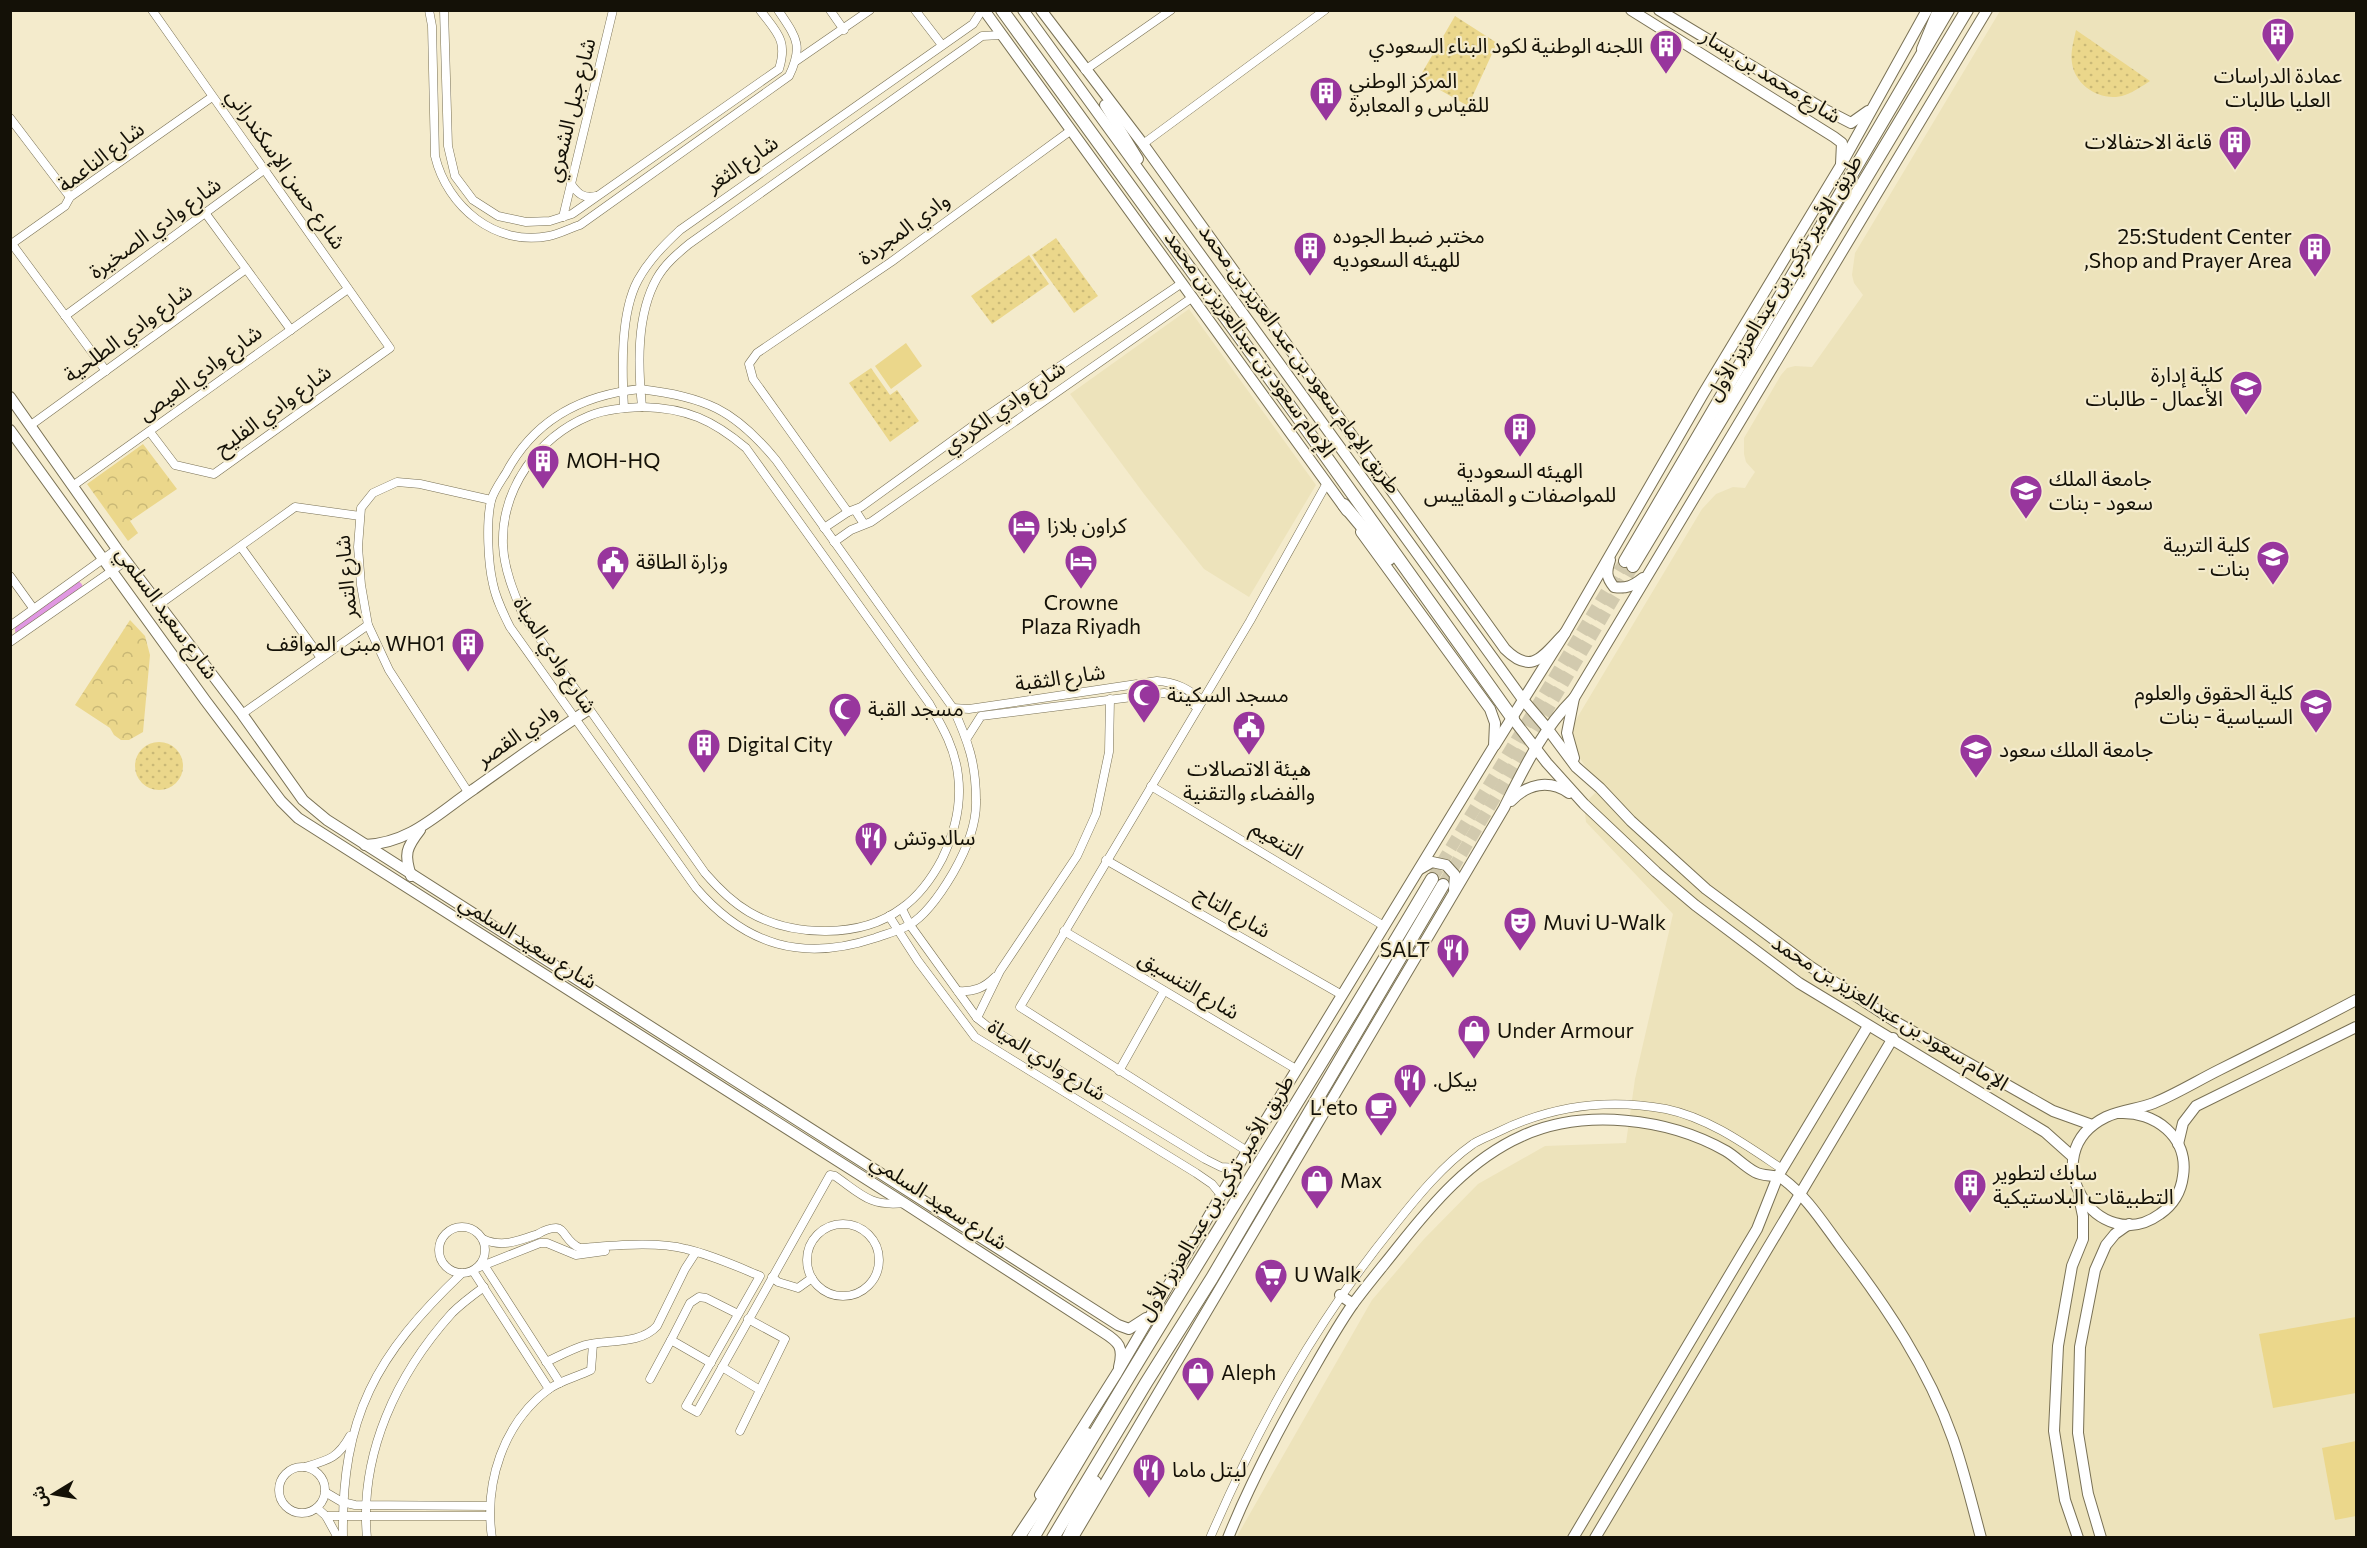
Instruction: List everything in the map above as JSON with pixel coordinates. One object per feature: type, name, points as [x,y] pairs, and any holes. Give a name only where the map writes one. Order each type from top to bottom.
[{"type":"main road","name":"الإمام سعود بن عبدالعزيز بن محمد","points":[[983,10],[1344,505],[1368,543],[1490,710],[1495,723],[1494,746]]},
{"type":"main road","name":"طريق الإمام سعود بن عبد العزيز بن محمد","points":[[1002,10],[1297,416],[1513,719]]},
{"type":"main road","name":"طريق الإمام سعود بن عبد العزيز بن محمد","points":[[1023,10],[1524,701],[1547,728]]},
{"type":"main road","name":"الإمام سعود بن عبدالعزيز بن محمد","points":[[1041,10],[1143,144],[1505,650],[1516,660],[1531,662],[1539,659],[1565,633]]},
{"type":"main road","name":"شارع محمد بن يسار","points":[[1631,10],[1842,143],[1841,165]]},
{"type":"main road","name":"شارع محمد بن يسار","points":[[1659,10],[1820,107],[1851,123],[1875,105]]},
{"type":"main road","points":[[1017,1538],[1051,1476],[1117,1373],[1296,1069],[1565,633],[1613,546],[1841,165],[1927,10]]},
{"type":"main road","points":[[1916,64],[1938,10]]},
{"type":"main road","name":"طريق الأمير تركي بن عبدالعزيز الأول","points":[[1948,10],[1629,563],[1967,10]]},
{"type":"main road","points":[[1073,1538],[1504,808],[1535,746],[1547,728],[1574,698],[1987,10]]},
{"type":"main road","points":[[1085,70],[1164,206]]},
{"type":"main road","points":[[1812,124],[1826,125],[1831,118],[1820,107]]},
{"type":"main road","name":"شارع سعيد السلمي","points":[[10,397],[117,549],[242,714],[303,800],[327,820],[411,876],[1110,1320],[1128,1329],[1136,1326],[1154,1309]]},
{"type":"main road","name":"شارع سعيد السلمي","points":[[10,430],[219,718],[281,801],[298,818],[1103,1332],[1116,1341],[1120,1348],[1121,1359],[1117,1373]]},
{"type":"main road","points":[[1344,505],[1432,608]]},
{"type":"main road","points":[[1613,546],[1606,571],[1608,580],[1614,587],[1624,589],[1634,585],[1648,574]]},
{"type":"main road","points":[[1449,571],[1480,640]]},
{"type":"main road","points":[[1574,698],[1567,733],[1576,767]]},
{"type":"main road","name":"وادي القصر","points":[[424,826],[468,792],[588,710]]},
{"type":"main road","name":"الإمام سعود بن عبدالعزيز بن محمد","points":[[1513,719],[1584,804],[1695,905],[1799,983],[2045,1132],[2073,1158]]},
{"type":"main road","name":"الإمام سعود بن عبدالعزيز بن محمد","points":[[1547,728],[1576,767],[1600,788],[1630,821],[1706,889],[1811,967],[1896,1022],[2022,1095],[2053,1112],[2092,1125]]},
{"type":"main road","points":[[1504,808],[1519,792],[1540,785],[1561,788],[1584,804]]},
{"type":"main road","points":[[1618,836],[1630,821]]},
{"type":"main road","points":[[365,845],[389,843],[424,826]]},
{"type":"main road","points":[[411,876],[406,860],[410,843],[424,826]]},
{"type":"main road","points":[[1417,875],[1420,869],[1432,862],[1452,869],[1456,880],[1449,900]]},
{"type":"main road","name":"طريق الأمير تركي بن عبدالعزيز الأول","points":[[1034,1538],[1142,1357],[1438,882],[1212,1278],[1053,1538]]},
{"type":"main road","points":[[2078,1538],[2065,1500],[2054,1431],[2058,1346],[2072,1266],[2083,1239],[2083,1216],[2073,1177],[2073,1158],[2078,1143],[2092,1125],[2108,1116],[2152,1104],[2356,1000]]},
{"type":"main road","points":[[1573,1538],[1757,1229],[1778,1176],[1868,1026]]},
{"type":"main road","points":[[2178,1144],[2183,1123],[2196,1106],[2356,1028]]},
{"type":"main road","points":[[1594,1538],[1893,1038]]},
{"type":"main road","points":[[2079,1194],[2091,1210],[2103,1218],[2129,1224],[2158,1216],[2168,1208],[2178,1194],[2184,1174],[2183,1160],[2178,1144],[2170,1131],[2160,1122],[2145,1115],[2133,1112],[2119,1113]]},
{"type":"main road","points":[[1228,1538],[1261,1464],[1334,1332],[1412,1229],[1458,1178],[1482,1159],[1522,1136],[1542,1129],[1604,1120],[1667,1126],[1724,1150],[1758,1174],[1778,1176],[1800,1193],[1883,1303],[1913,1353],[1953,1438],[1981,1538]]},
{"type":"main road","points":[[2101,1538],[2088,1494],[2078,1433],[2080,1347],[2095,1270],[2106,1245],[2115,1234],[2129,1224]]},
{"type":"main road","points":[[1340,1295],[1353,1304]]},
{"type":"main road","points":[[1103,1332],[1113,1335],[1116,1333],[1117,1329],[1110,1320]]},
{"type":"main road","points":[[1017,1538],[1087,1433],[1142,1357]]},
{"type":"main road","points":[[1068,1538],[1146,1383]]},
{"type":"main road","points":[[1607,1481],[1623,1490]]},
{"type":"street","name":"شارع حسن الإسكندراني","points":[[152,10],[390,348]]},
{"type":"street","points":[[429,10],[432,26],[435,156],[446,189],[473,217],[501,232],[520,237],[549,236],[580,225],[789,76],[796,61],[798,44],[778,10]]},
{"type":"street","points":[[444,10],[448,146],[455,176],[473,200],[498,216],[526,222],[550,221],[572,214],[779,69],[784,53],[781,40],[760,10]]},
{"type":"street","name":"شارع جبل الشعري","points":[[563,218],[613,10]]},
{"type":"street","points":[[830,10],[844,30]]},
{"type":"street","points":[[796,61],[870,10]]},
{"type":"street","points":[[915,10],[940,47],[946,62]]},
{"type":"street","name":"شارع الثغر","points":[[624,408],[624,354],[628,311],[637,281],[652,257],[680,230],[973,24],[983,10]]},
{"type":"street","points":[[1085,70],[1171,10]]},
{"type":"street","points":[[1143,144],[1325,10]]},
{"type":"street","name":"شارع الثغر","points":[[642,407],[640,354],[643,317],[657,279],[673,258],[689,244],[982,36],[1001,35]]},
{"type":"street","name":"شارع الناعمة","points":[[11,244],[65,206],[70,197],[212,97]]},
{"type":"street","points":[[10,118],[13,128],[70,197]]},
{"type":"street","name":"وادي المجردة","points":[[851,511],[753,379],[749,364],[757,353],[891,262],[1070,131]]},
{"type":"street","name":"شارع وادي الصخيرة","points":[[65,316],[265,169]]},
{"type":"street","points":[[572,184],[576,191],[584,196],[598,196]]},
{"type":"street","points":[[206,214],[291,330]]},
{"type":"street","points":[[501,232],[504,218]]},
{"type":"street","points":[[11,244],[106,371]]},
{"type":"street","name":"شارع وادي الطلحية","points":[[31,425],[246,269]]},
{"type":"street","name":"شارع وادي الكردي","points":[[824,528],[861,507],[1017,395],[1182,283]]},
{"type":"street","name":"شارع وادي العيص","points":[[74,485],[348,289]]},
{"type":"street","name":"شارع وادي الكردي","points":[[834,542],[864,524],[1193,297]]},
{"type":"street","points":[[1158,300],[1168,313]]},
{"type":"street","name":"شارع وادي الفليح","points":[[150,432],[175,465],[214,474],[390,348]]},
{"type":"street","points":[[624,354],[640,354]]},
{"type":"street","name":"شارع وادي المياة","points":[[1221,1195],[1212,1184],[1197,1173],[975,1038],[898,930],[847,947],[802,950],[777,944],[746,931],[711,905],[696,888],[574,719],[510,627],[498,603],[492,584],[489,534],[491,500],[512,460],[525,442],[546,423],[579,402],[640,389],[699,399],[730,414],[771,454],[953,708],[971,751],[976,802],[970,836],[960,861],[946,884],[910,925],[977,1018],[1071,1079],[1205,1159],[1221,1167],[1238,1168]]},
{"type":"street","points":[[1017,395],[1029,411]]},
{"type":"street","name":"شارع وادي المياة","points":[[624,408],[670,408],[691,414],[716,425],[746,448],[923,694],[944,729],[958,773],[959,808],[954,832],[933,875],[921,892],[902,909],[889,916],[848,931],[817,932],[780,925],[751,913],[725,895],[705,873],[523,615],[507,572],[503,545],[514,493],[525,468],[536,453],[567,428],[590,416],[624,408]]},
{"type":"street","name":"شارع التمر","points":[[468,792],[389,670],[368,625],[361,585],[358,547],[360,516],[361,508],[373,493],[397,482],[420,484],[491,500]]},
{"type":"street","points":[[1247,1151],[1020,1007],[1261,602],[1327,483]]},
{"type":"street","points":[[160,604],[295,507],[360,516]]},
{"type":"street","points":[[851,511],[864,524]]},
{"type":"street","points":[[241,547],[321,658]]},
{"type":"street","points":[[10,626],[117,549]]},
{"type":"street","points":[[10,642],[126,561]]},
{"type":"street","points":[[10,576],[33,608]]},
{"type":"street","points":[[242,714],[368,625]]},
{"type":"street","name":"شارع الثقبة","points":[[953,708],[969,709],[1157,681],[1187,688],[1203,700]]},
{"type":"street","name":"شارع الثقبة","points":[[967,738],[981,716],[1110,699],[1172,693],[1198,708]]},
{"type":"street","points":[[977,1018],[1000,971],[1077,856],[1096,814],[1109,752],[1110,699]]},
{"type":"street","name":"التنعيم","points":[[1151,786],[1384,926]]},
{"type":"street","name":"شارع التاج","points":[[1107,860],[1342,995]]},
{"type":"street","points":[[889,916],[898,930],[910,925],[902,909]]},
{"type":"street","name":"شارع التنسيق","points":[[1064,931],[1296,1069]]},
{"type":"street","points":[[918,961],[923,955],[930,953]]},
{"type":"street","points":[[958,991],[968,991],[985,986],[1000,971]]},
{"type":"street","points":[[1119,1071],[1164,991]]},
{"type":"street","points":[[1047,1082],[1055,1077],[1056,1069]]},
{"type":"street","points":[[1064,1092],[1071,1079]]},
{"type":"street","points":[[1210,1538],[1252,1445],[1340,1295],[1409,1208],[1452,1163],[1474,1144],[1516,1123],[1557,1110],[1617,1103],[1667,1109],[1698,1120],[1747,1145],[1782,1169],[1778,1176]]},
{"type":"street","points":[[1157,1149],[1164,1144],[1165,1135]]},
{"type":"street","points":[[1197,1173],[1204,1169],[1205,1159]]},
{"type":"street","points":[[627,1246],[583,1255],[569,1253],[547,1243],[540,1243],[462,1273],[455,1272],[444,1264],[439,1250],[443,1236],[454,1228],[467,1227],[483,1239],[503,1245],[559,1228],[572,1245],[580,1248],[627,1246],[657,1246],[685,1248],[760,1276],[686,1406],[697,1412],[830,1175],[835,1176],[871,1201],[886,1205],[904,1203]]},
{"type":"street","points":[[847,1224],[859,1227],[876,1244],[879,1267],[875,1278],[857,1294],[833,1295],[823,1290],[812,1278],[807,1259],[809,1247],[824,1229],[847,1224]]},
{"type":"street","points":[[483,1239],[485,1255],[478,1268],[484,1287],[549,1389]]},
{"type":"street","points":[[546,1362],[593,1344],[642,1337],[651,1333],[657,1326],[685,1269],[696,1252]]},
{"type":"street","points":[[478,1268],[560,1383]]},
{"type":"street","points":[[305,1467],[318,1474],[323,1480],[325,1492],[317,1508],[310,1512],[294,1512],[287,1508],[279,1495],[283,1477],[291,1470],[334,1457],[343,1449],[355,1427],[372,1384],[395,1345],[425,1308],[462,1273]]},
{"type":"street","points":[[772,1277],[778,1282],[798,1288],[812,1278]]},
{"type":"street","points":[[367,1538],[366,1505],[370,1468],[380,1432],[399,1387],[421,1351],[454,1312],[484,1287]]},
{"type":"street","points":[[650,1379],[690,1303],[699,1297],[706,1298],[738,1314]]},
{"type":"street","points":[[740,1431],[785,1339],[748,1319]]},
{"type":"street","points":[[671,1340],[711,1363]]},
{"type":"street","points":[[492,1538],[489,1506],[496,1466],[511,1433],[530,1407],[549,1389],[591,1370],[593,1344]]},
{"type":"street","points":[[722,1367],[760,1390]]},
{"type":"street","points":[[343,1538],[342,1502],[345,1472],[355,1427]]},
{"type":"street","points":[[325,1492],[342,1502],[355,1505],[489,1506]]},
{"type":"street","points":[[317,1508],[326,1516],[338,1538]]},
{"type":"street","points":[[326,1516],[489,1516]]},
{"type":"shaded area","name":"جامعة الملك سعود","points":[[2000,11],[2356,11],[2356,1537],[1236,1538],[1372,1300],[1424,1239],[1478,1184],[1545,1146],[1626,1143],[1635,1079],[1673,914],[1586,822],[1584,804],[1600,788],[1575,751],[1573,727],[1702,509],[1716,494],[1733,487],[1745,488],[1755,472],[1746,462],[1744,438],[1781,375],[1787,368],[1812,367],[1863,295],[1854,283],[1852,275],[1855,253]]},
{"type":"shaded area","points":[[1189,309],[1316,485],[1249,597],[1204,569],[1144,494],[1070,394]]},
{"type":"green space","points":[[1455,16],[1497,43],[1468,106],[1419,78]]},
{"type":"green space","points":[[2076,30],[2150,81],[2132,92],[2116,97],[2107,97],[2091,91],[2078,79],[2072,63]]},
{"type":"green space","points":[[1056,238],[1098,296],[1074,313],[1032,255]]},
{"type":"green space","points":[[1029,255],[1049,284],[992,324],[971,296]]},
{"type":"green space","points":[[906,343],[922,366],[891,389],[875,366]]},
{"type":"green space","points":[[871,368],[890,395],[897,390],[919,421],[890,442],[849,383]]},
{"type":"green space","points":[[143,444],[177,489],[130,521],[138,533],[128,541],[87,484]]},
{"type":"green space","points":[[130,620],[145,636],[150,655],[143,732],[129,740],[121,740],[110,728],[75,705]]},
{"type":"green space","points":[[159,742],[176,749],[183,766],[176,783],[159,790],[142,783],[135,766],[142,749]]},
{"type":"green space","points":[[2356,1317],[2356,1393],[2273,1408],[2259,1334]]},
{"type":"green space","points":[[2356,1441],[2356,1516],[2335,1520],[2322,1448]]},
{"type":"waterway","points":[[22,630],[76,588]]},
{"type":"tunnel","points":[[1432,879],[1625,561]]},
{"type":"tunnel","points":[[1443,885],[1633,566]]},
{"type":"place","name":"عمادة الدراسات العليا طالبات","points":[[2278,63]]},
{"type":"place","name":"اللجنه الوطنية لكود البناء السعودي","points":[[1666,75]]},
{"type":"place","name":"المركز الوطني للقياس و المعابرة","points":[[1326,122]]},
{"type":"place","name":"قاعة الاحتفالات","points":[[2235,171]]},
{"type":"place","name":"مختبر ضبط الجوده للهيئه السعوديه","points":[[1310,277]]},
{"type":"place","name":"25:Student Center ,Shop and Prayer Area","points":[[2315,278]]},
{"type":"place","name":"كلية إدارة الأعمال - طالبات","points":[[2246,416]]},
{"type":"place","name":"الهيئه السعودية للمواصفات و المقاييس","points":[[1520,458]]},
{"type":"place","name":"MOH-HQ","points":[[543,490]]},
{"type":"place","name":"جامعة الملك سعود - بنات","points":[[2026,520]]},
{"type":"place","name":"كراون بلازا","points":[[1024,555]]},
{"type":"place","name":"كلية التربية - بنات","points":[[2273,586]]},
{"type":"place","name":"Crowne Plaza Riyadh","points":[[1081,590]]},
{"type":"place","name":"وزارة الطاقة","points":[[613,591]]},
{"type":"place","name":"مبنى المواقف WH01","points":[[468,673]]},
{"type":"place","name":"مسجد السكينة","points":[[1144,724]]},
{"type":"place","name":"كلية الحقوق والعلوم السياسية - بنات","points":[[2316,734]]},
{"type":"place","name":"مسجد القبة","points":[[845,738]]},
{"type":"place","name":"هيئة الاتصالات والفضاء والتقنية","points":[[1249,756]]},
{"type":"place","name":"Digital City","points":[[704,774]]},
{"type":"place","name":"جامعة الملك سعود","points":[[1976,779]]},
{"type":"place","name":"سالدوتش","points":[[871,867]]},
{"type":"place","name":"Muvi U-Walk","points":[[1520,952]]},
{"type":"place","name":"SALT","points":[[1453,979]]},
{"type":"place","name":"Under Armour","points":[[1474,1060]]},
{"type":"place","name":".بيكل","points":[[1410,1109]]},
{"type":"place","name":"L'eto","points":[[1381,1137]]},
{"type":"place","name":"Max","points":[[1317,1210]]},
{"type":"place","name":"سابك لتطوير التطبيقات البلاستيكية","points":[[1970,1214]]},
{"type":"place","name":"U Walk","points":[[1271,1304]]},
{"type":"place","name":"Aleph","points":[[1198,1402]]},
{"type":"place","name":"ليتل ماما","points":[[1149,1499]]}]
